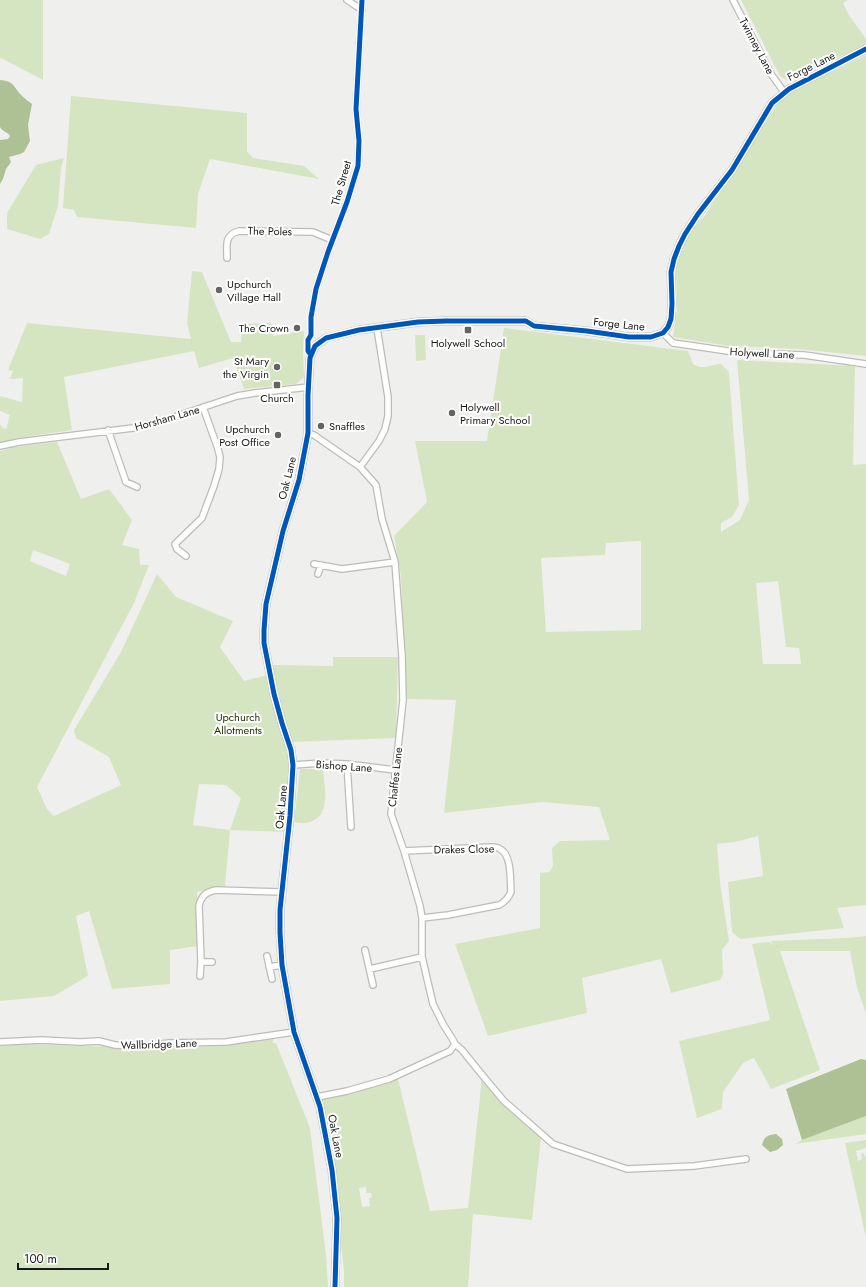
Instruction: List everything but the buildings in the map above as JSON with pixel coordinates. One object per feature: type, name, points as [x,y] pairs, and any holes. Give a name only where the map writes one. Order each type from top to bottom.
[{"type":"street","points":[[347,0],[362,10]]},
{"type":"street","name":"The Street","points":[[310,355],[308,352],[308,339],[311,335],[311,317],[316,288],[332,240],[347,202],[358,166],[359,141],[356,109],[362,0]]},
{"type":"street","name":"Twinney Lane","points":[[733,0],[771,74],[784,92]]},
{"type":"street","name":"Forge Lane","points":[[318,343],[326,338],[377,328],[418,322],[452,321],[526,321],[534,326],[629,337],[651,337],[663,333],[669,326],[672,316],[671,272],[674,259],[682,240],[698,214],[732,170],[772,103],[784,92],[866,49]]},
{"type":"street","name":"The Poles","points":[[227,258],[228,238],[232,233],[239,231],[313,232],[332,240]]},
{"type":"street","points":[[360,467],[384,432],[388,416],[388,397],[377,328]]},
{"type":"street","name":"Holywell Lane","points":[[663,333],[673,343],[741,353],[804,355],[866,364]]},
{"type":"street","points":[[310,355],[318,343],[311,335]]},
{"type":"street","name":"Oak Lane","points":[[310,355],[308,433],[299,480],[283,531],[270,584],[266,604],[264,644],[272,687],[291,750],[293,765],[291,808],[280,917],[282,964],[294,1032],[317,1097],[332,1170],[337,1218],[335,1287]]},
{"type":"street","name":"Horsham Lane","points":[[0,446],[19,442],[133,428],[147,425],[239,395],[309,387]]},
{"type":"street","points":[[186,556],[177,549],[175,544],[202,517],[214,486],[219,464],[218,447],[203,407]]},
{"type":"street","points":[[108,430],[126,482],[137,487]]},
{"type":"street","name":"Chaffes Lane","points":[[308,433],[318,437],[360,467],[376,485],[382,518],[395,562],[402,656],[403,700],[391,814],[404,851],[420,906],[422,918],[422,956],[433,1004],[455,1044],[462,1050],[504,1101],[553,1144],[627,1169],[694,1166],[746,1159]]},
{"type":"street","points":[[314,564],[342,569],[395,562]]},
{"type":"street","points":[[318,574],[321,565]]},
{"type":"street","name":"Bishop Lane","points":[[293,765],[322,763],[347,764],[395,770]]},
{"type":"street","points":[[347,764],[351,827]]},
{"type":"street","name":"Drakes Close","points":[[404,851],[491,847],[499,848],[504,851],[508,860],[511,892],[505,902],[491,906],[422,918]]},
{"type":"street","points":[[200,976],[199,906],[201,898],[205,894],[216,890],[282,892]]},
{"type":"street","points":[[365,950],[374,985]]},
{"type":"street","points":[[267,956],[272,979]]},
{"type":"street","points":[[370,969],[422,956]]},
{"type":"street","points":[[201,962],[212,962]]},
{"type":"street","points":[[269,968],[282,964]]},
{"type":"street","name":"Wallbridge Lane","points":[[0,1042],[41,1040],[80,1042],[99,1041],[115,1045],[147,1046],[169,1043],[226,1042],[294,1032]]},
{"type":"street","points":[[317,1097],[347,1091],[389,1079],[450,1051],[455,1044]]},
{"type":"green space","points":[[0,0],[43,0],[43,80],[1,58],[0,59]]},
{"type":"green space","points":[[741,0],[848,0],[843,3],[849,15],[866,39],[866,45],[787,80],[780,76]]},
{"type":"green space","points":[[866,55],[866,356],[798,349],[729,346],[673,337],[677,310],[676,266],[688,235],[706,214],[783,96]]},
{"type":"green space","points":[[71,96],[247,113],[247,151],[253,158],[304,166],[319,179],[210,159],[198,194],[196,228],[77,217],[74,210],[63,208]]},
{"type":"green space","points":[[64,158],[61,168],[58,206],[49,234],[40,239],[7,229],[7,213],[36,165]]},
{"type":"green space","points":[[192,271],[202,272],[231,342],[241,342],[243,324],[271,323],[273,336],[304,331],[304,377],[296,384],[244,389],[233,358],[199,368],[194,351],[64,377],[72,430],[18,438],[0,444],[0,425],[2,428],[6,429],[10,415],[0,411],[0,396],[22,402],[23,378],[10,379],[13,371],[8,370],[27,323],[191,339],[187,323]]},
{"type":"green space","points":[[504,328],[688,351],[693,364],[704,367],[721,364],[729,372],[739,505],[732,517],[721,523],[721,532],[740,520],[749,500],[737,360],[855,366],[853,465],[866,464],[866,905],[837,908],[844,928],[740,939],[732,932],[728,882],[763,876],[758,836],[735,842],[717,844],[720,883],[729,941],[722,950],[723,974],[720,980],[671,993],[661,959],[582,978],[587,1013],[488,1036],[455,944],[540,928],[540,873],[549,872],[553,866],[552,848],[560,841],[610,840],[599,807],[542,802],[444,813],[456,700],[405,699],[401,576],[394,536],[427,502],[415,441],[487,441]],"holes":[[[641,541],[641,630],[546,632],[541,558],[605,555],[606,543]],[[778,581],[786,647],[799,648],[801,664],[763,664],[756,583]]]},
{"type":"green space","points":[[415,335],[425,335],[426,360],[416,361]]},
{"type":"green space","name":"Upchurch Allotments","points":[[57,442],[81,499],[109,489],[132,520],[122,545],[139,549],[140,565],[149,565],[134,603],[37,787],[47,809],[54,816],[121,785],[109,757],[76,738],[74,730],[121,652],[157,574],[176,597],[233,621],[220,647],[244,681],[267,675],[290,763],[286,832],[230,830],[225,886],[197,892],[198,946],[170,950],[170,984],[112,989],[89,911],[76,916],[88,976],[54,996],[0,1001],[0,451],[14,447]],"holes":[[[33,550],[70,564],[66,576],[30,561]],[[199,784],[226,785],[241,798],[230,830],[193,825]]]},
{"type":"green space","points":[[333,657],[398,657],[396,738],[292,742],[272,665],[333,666]]},
{"type":"green space","points":[[300,769],[323,769],[325,792],[324,807],[317,819],[306,823],[294,822]]},
{"type":"green space","points":[[866,936],[866,1013],[857,988],[850,951],[780,951],[820,1070],[771,1089],[754,1058],[743,1063],[723,1092],[722,1109],[697,1118],[679,1041],[770,1020],[752,944],[769,942],[775,946],[770,941]]},
{"type":"green space","points":[[273,1039],[273,1043],[276,1043],[310,1128],[326,1255],[328,1287],[0,1287],[0,1046],[25,1044],[150,1048],[224,1046]]},
{"type":"green space","points":[[398,1079],[430,1211],[468,1208],[481,1080],[541,1138],[532,1220],[473,1214],[468,1287],[344,1287],[344,1270],[323,1099]],"holes":[[[366,1187],[366,1193],[371,1193],[372,1197],[369,1198],[370,1206],[362,1207],[359,1188]]]},
{"type":"green space","points":[[866,1116],[866,1134],[795,1144],[802,1140]]},
{"type":"green space","points":[[866,1140],[866,1148],[856,1151],[858,1161],[862,1159],[861,1154],[864,1153],[865,1157],[866,1156],[866,1238],[845,1143]]},
{"type":"shaded area","points":[[0,80],[8,81],[12,84],[20,94],[32,104],[28,125],[30,141],[24,152],[9,157],[11,162],[6,169],[0,184],[0,140],[8,139],[10,136],[0,127]]},
{"type":"shaded area","points":[[861,1059],[866,1060],[866,1116],[802,1140],[786,1089]]},
{"type":"shaded area","points":[[776,1134],[782,1139],[783,1145],[777,1150],[770,1152],[762,1145],[763,1142],[766,1137]]},
{"type":"cycle path","points":[[311,355],[308,351],[308,340],[311,335],[311,317],[316,289],[347,202],[358,166],[359,141],[356,109],[362,0]]},
{"type":"cycle path","points":[[335,1287],[337,1218],[332,1170],[320,1107],[294,1032],[282,965],[280,910],[290,816],[293,765],[291,750],[274,694],[264,643],[266,604],[283,531],[299,480],[308,433],[310,358],[315,346],[326,338],[359,330],[418,322],[526,321],[534,326],[629,337],[651,337],[663,333],[668,327],[671,319],[671,272],[679,246],[698,214],[732,170],[772,103],[789,89],[866,49]]},
{"type":"place","name":"Upchurch Village Hall","points":[[219,290]]},
{"type":"place","name":"The Crown","points":[[297,328]]},
{"type":"place","name":"Holywell School","points":[[468,330]]},
{"type":"place","name":"St Mary the Virgin","points":[[277,367]]},
{"type":"place","name":"Church","points":[[277,385]]},
{"type":"place","name":"Holywell Primary School","points":[[452,413]]},
{"type":"place","name":"Snaffles","points":[[321,426]]},
{"type":"place","name":"Upchurch Post Office","points":[[278,435]]}]
